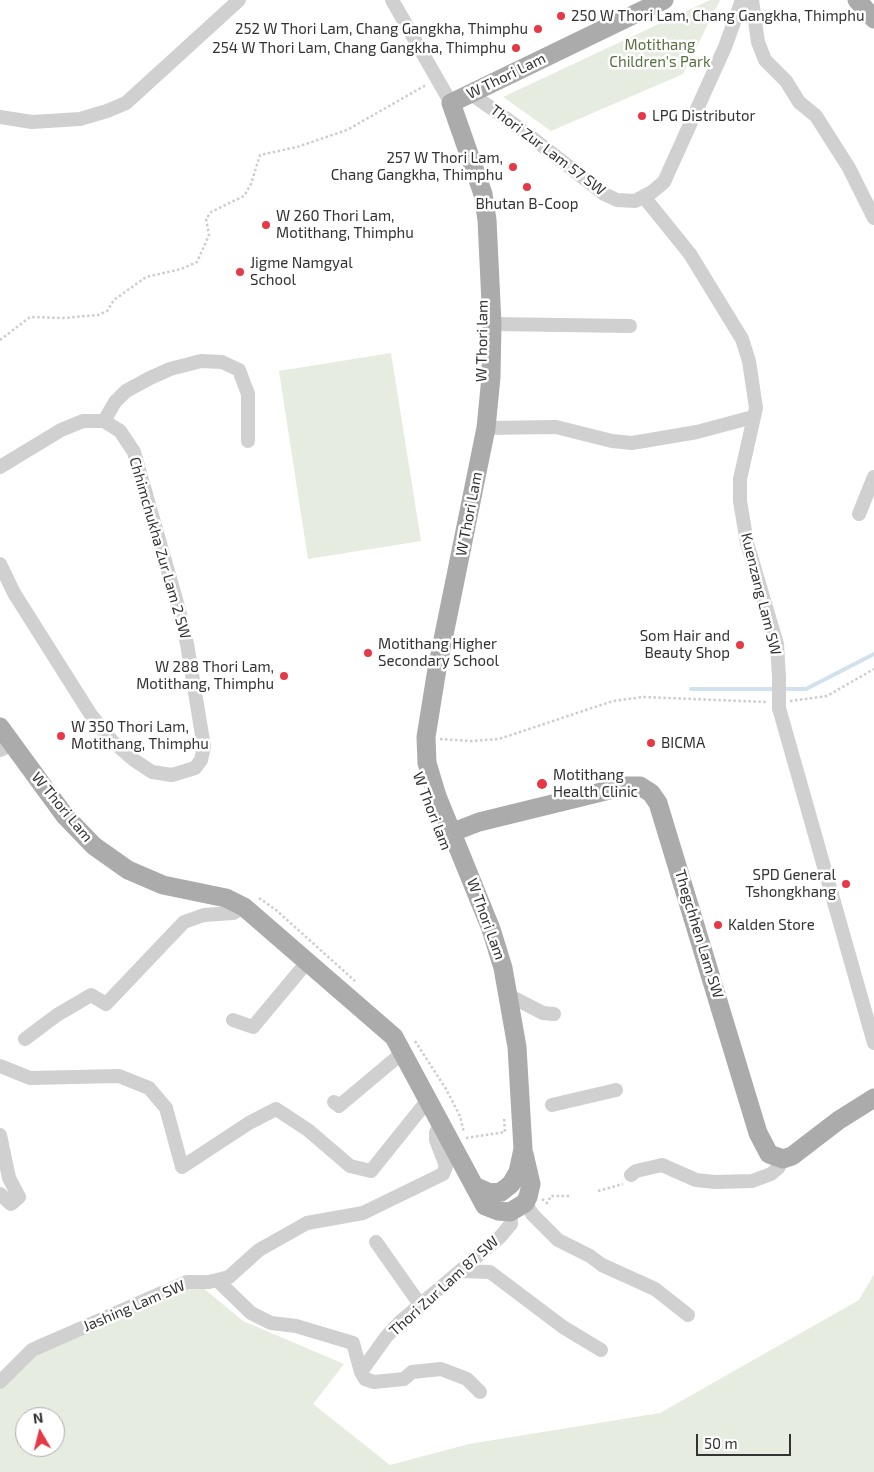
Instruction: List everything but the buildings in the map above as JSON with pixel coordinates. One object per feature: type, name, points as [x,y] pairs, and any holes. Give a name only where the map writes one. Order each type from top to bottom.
[{"type":"main road","name":"W Thori Lam","points":[[0,726],[6,748],[78,831],[112,859],[128,870],[163,885],[226,898],[244,907],[394,1037],[401,1054],[485,1206],[498,1211],[521,1203],[531,1184],[523,1149],[517,1047],[510,996],[492,929],[431,777],[426,737],[437,669],[486,428],[491,377],[492,324],[487,220],[482,194],[451,103],[664,0]]},
{"type":"main road","points":[[857,0],[874,19]]},
{"type":"main road","name":"Thegchhen Lam SW","points":[[453,832],[479,822],[626,786],[640,786],[651,793],[658,803],[666,823],[758,1133],[769,1154],[783,1159]]},
{"type":"main road","points":[[783,1159],[792,1156],[840,1120],[874,1098]]},
{"type":"main road","name":"W Thori Lam","points":[[474,1186],[490,1193],[501,1192],[511,1184],[518,1172],[523,1149]]},
{"type":"street","points":[[0,117],[32,122],[80,119],[108,111],[126,103],[239,0]]},
{"type":"street","points":[[392,0],[451,103]]},
{"type":"street","name":"Thori Zur Lam 57 SW","points":[[470,93],[522,130],[604,194],[617,200],[635,201],[644,197],[664,182],[725,47],[742,0]]},
{"type":"street","points":[[752,0],[758,42],[764,60],[786,82],[799,102],[816,116],[849,168],[874,218]]},
{"type":"street","name":"Kuenzang Lam SW","points":[[644,197],[690,254],[742,339],[749,361],[756,408],[740,479],[740,509],[747,543],[777,644],[779,704],[874,1043]]},
{"type":"street","points":[[492,324],[630,326]]},
{"type":"street","points":[[0,467],[62,430],[83,421],[104,422],[115,402],[126,391],[150,378],[170,369],[201,361],[222,362],[239,370],[248,394],[248,441]]},
{"type":"street","points":[[486,428],[556,427],[612,441],[632,443],[653,441],[697,432],[753,416]]},
{"type":"street","name":"Chhimchukha Zur Lam 2 SW","points":[[0,564],[14,593],[91,714],[112,741],[152,772],[172,774],[195,768],[201,760],[204,746],[180,610],[134,452],[120,431],[104,422]]},
{"type":"street","points":[[859,514],[874,477]]},
{"type":"street","points":[[24,1039],[57,1015],[91,995],[106,1004],[184,922],[204,914],[233,913],[244,907]]},
{"type":"street","points":[[233,1020],[253,1027],[308,961]]},
{"type":"street","points":[[510,996],[543,1013],[554,1014]]},
{"type":"street","points":[[334,1102],[339,1106],[401,1054]]},
{"type":"street","points":[[1,1069],[30,1078],[120,1076],[149,1088],[166,1108],[182,1167],[249,1123],[276,1110],[308,1130],[350,1166],[371,1171],[428,1100]]},
{"type":"street","points":[[552,1105],[616,1090]]},
{"type":"street","name":"Jashing Lam SW","points":[[0,1382],[32,1350],[187,1282],[217,1280],[229,1277],[259,1250],[307,1222],[363,1213],[443,1174],[446,1166],[436,1140],[436,1133],[440,1123]]},
{"type":"street","points":[[0,1135],[9,1178],[19,1197],[11,1204],[0,1194]]},
{"type":"street","points":[[631,1175],[636,1171],[662,1165],[696,1180],[752,1182],[771,1174],[778,1168],[783,1159]]},
{"type":"street","points":[[521,1203],[558,1240],[590,1256],[602,1265],[655,1289],[688,1315]]},
{"type":"street","name":"Thori Zur Lam 87 SW","points":[[361,1372],[386,1337],[402,1321],[422,1306],[500,1237],[511,1224],[521,1203]]},
{"type":"street","points":[[376,1242],[422,1306]]},
{"type":"street","points":[[461,1271],[490,1272],[563,1327],[601,1350]]},
{"type":"street","points":[[217,1280],[251,1313],[270,1323],[296,1326],[353,1342],[361,1372],[365,1379],[374,1382],[404,1379],[412,1372],[441,1369],[467,1379],[480,1392]]},
{"type":"path","points":[[0,340],[30,317],[63,318],[98,315],[107,311],[114,300],[146,277],[181,269],[197,262],[209,235],[206,219],[211,212],[244,196],[251,184],[260,155],[297,147],[347,130],[432,82]]},
{"type":"path","points":[[426,737],[471,741],[500,739],[613,701],[633,698],[779,704],[804,701],[827,696],[874,669]]},
{"type":"path","points":[[466,1138],[504,1132],[504,1115]]},
{"type":"path","points":[[598,1191],[627,1183],[631,1175]]},
{"type":"path","points":[[521,1203],[547,1203],[551,1196],[570,1196]]},
{"type":"green space","name":"Motithang Children's Park","points":[[710,0],[720,0],[683,74],[551,131],[503,97]]},
{"type":"green space","points":[[391,353],[421,541],[308,559],[279,371]]},
{"type":"green space","points":[[874,1274],[874,1472],[0,1472],[0,1379],[36,1340],[190,1277],[243,1321],[344,1364],[313,1404],[390,1465],[469,1444],[660,1413],[859,1300]]},
{"type":"waterway","points":[[691,689],[806,689],[874,654]]},
{"type":"place","name":"250 W Thori Lam, Chang Gangkha, Thimphu","points":[[561,16]]},
{"type":"place","name":"252 W Thori Lam, Chang Gangkha, Thimphu","points":[[538,29]]},
{"type":"place","name":"254 W Thori Lam, Chang Gangkha, Thimphu","points":[[516,48]]},
{"type":"place","name":"LPG Distributor","points":[[642,116]]},
{"type":"place","name":"257 W Thori Lam, Chang Gangkha, Thimphu","points":[[513,167]]},
{"type":"place","name":"Bhutan B-Coop","points":[[527,187]]},
{"type":"place","name":"W 260 Thori Lam, Motithang, Thimphu","points":[[266,225]]},
{"type":"place","name":"Jigme Namgyal School","points":[[240,272]]},
{"type":"place","name":"Som Hair and Beauty Shop","points":[[740,645]]},
{"type":"place","name":"Motithang Higher Secondary School","points":[[368,653]]},
{"type":"place","name":"W 288 Thori Lam, Motithang, Thimphu","points":[[284,676]]},
{"type":"place","name":"W 350 Thori Lam, Motithang, Thimphu","points":[[61,736]]},
{"type":"place","name":"BICMA","points":[[651,743]]},
{"type":"place","name":"Motithang Health Clinic","points":[[542,784]]},
{"type":"place","name":"SPD General Tshongkhang","points":[[846,884]]},
{"type":"place","name":"Kalden Store","points":[[718,925]]}]
